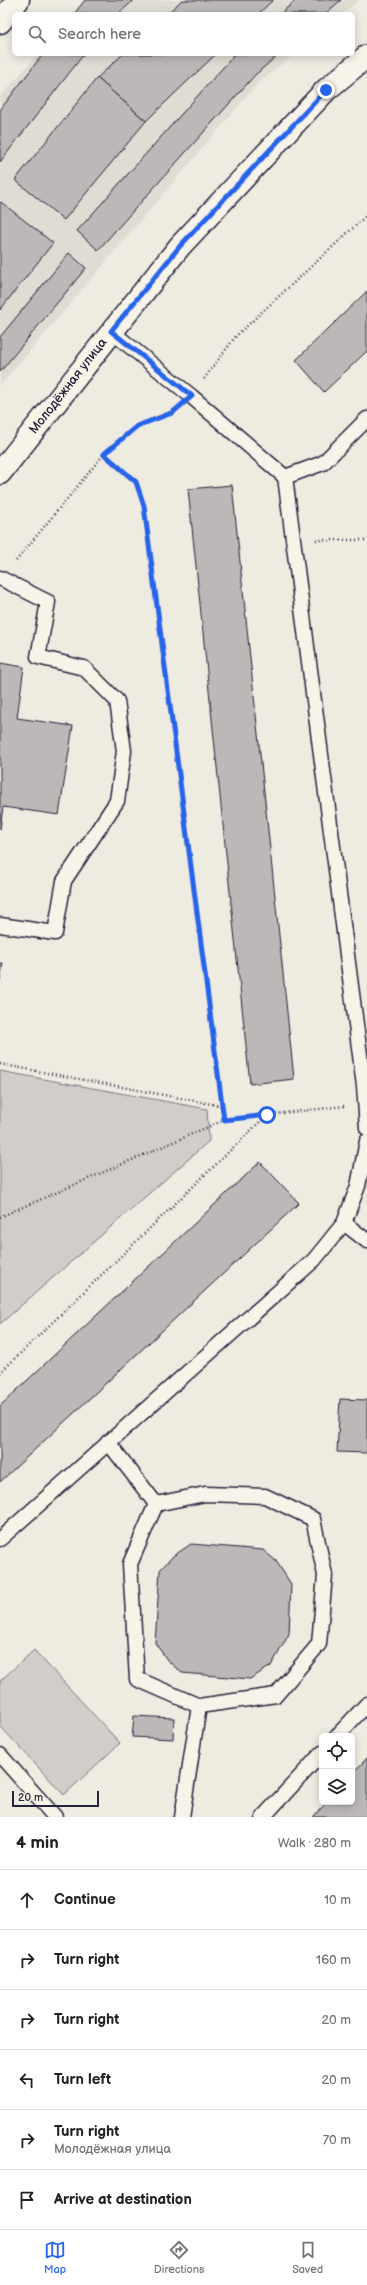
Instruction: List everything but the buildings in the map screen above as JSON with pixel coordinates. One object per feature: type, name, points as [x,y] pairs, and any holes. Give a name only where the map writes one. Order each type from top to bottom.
[{"type":"street","points":[[0,22],[18,0]]},
{"type":"street","name":"Молодёжная улица","points":[[0,474],[111,331],[180,246],[326,90],[367,56]]},
{"type":"lane","points":[[111,331],[192,396],[285,477],[365,1085],[367,1128]]},
{"type":"lane","points":[[285,477],[323,463],[367,419]]},
{"type":"lane","points":[[0,578],[48,602],[38,657],[84,668],[117,700],[124,751],[117,801],[64,881],[55,933],[0,925]]},
{"type":"lane","points":[[0,1539],[314,1260],[344,1223],[358,1186],[367,1141]]},
{"type":"lane","points":[[344,1223],[367,1241]]},
{"type":"lane","points":[[108,1442],[156,1504]]},
{"type":"lane","points":[[205,1494],[265,1496],[313,1519],[325,1575],[319,1644],[276,1695],[198,1706],[137,1679],[130,1564],[156,1504],[205,1494]]},
{"type":"lane","points":[[340,1733],[367,1704]]},
{"type":"lane","points":[[182,1817],[198,1706]]},
{"type":"lane","points":[[0,1754],[55,1817]]},
{"type":"lane","points":[[263,1817],[319,1756]]},
{"type":"path","points":[[0,578],[104,454],[137,426],[172,413],[192,396],[236,336],[367,215]]},
{"type":"path","points":[[104,454],[136,482],[144,506],[224,1120]]},
{"type":"path","points":[[293,540],[367,540]]},
{"type":"path","points":[[0,1064],[222,1106]]},
{"type":"path","points":[[0,1217],[224,1120],[365,1104]]},
{"type":"path","points":[[0,1373],[267,1115]]},
{"type":"shaded area","points":[[85,0],[359,0],[344,12],[75,12]]},
{"type":"shaded area","points":[[36,56],[292,56],[257,84],[0,386],[0,97]]},
{"type":"shaded area","points":[[0,1071],[207,1109],[209,1141],[0,1324]]},
{"type":"shaded area","points":[[34,1650],[120,1743],[64,1795],[0,1726],[0,1681]]},
{"type":"route","points":[[267,1115],[224,1120],[144,506],[136,482],[104,454],[137,426],[172,413],[192,396],[111,331],[180,246],[326,90]]}]
